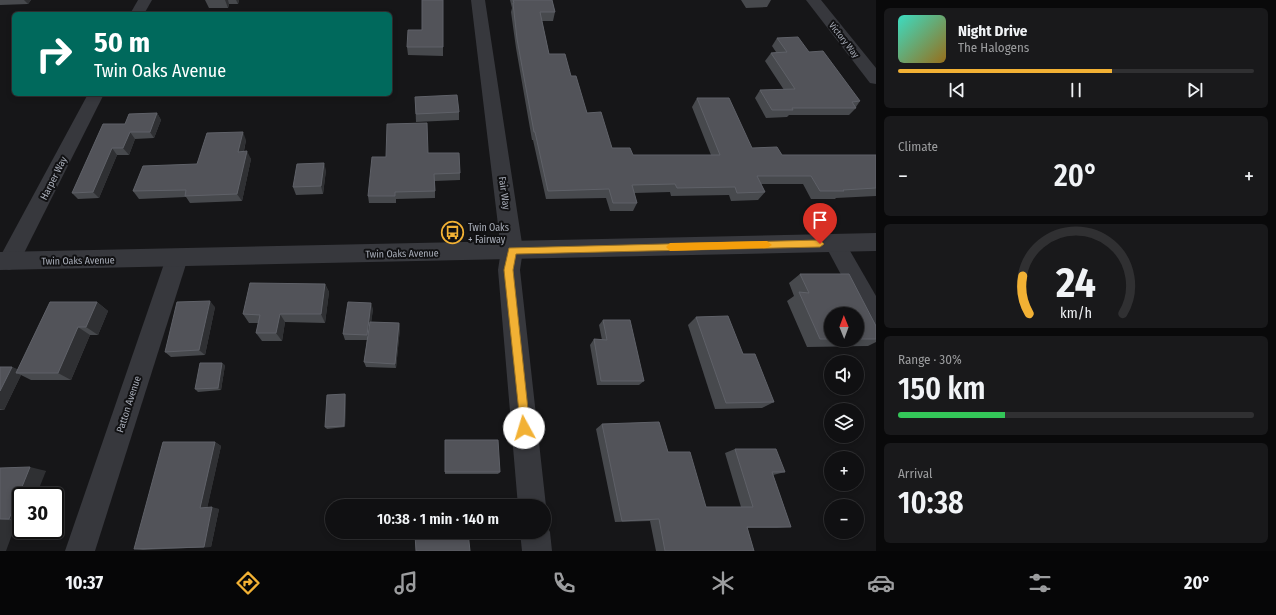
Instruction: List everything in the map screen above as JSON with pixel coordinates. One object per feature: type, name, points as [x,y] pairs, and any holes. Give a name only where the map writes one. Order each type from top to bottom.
[{"type":"street","points":[[139,12],[145,0]]},
{"type":"street","name":"Fair Way","points":[[478,0],[512,250],[509,270],[531,499]]},
{"type":"street","name":"Victory Way","points":[[813,0],[876,79]]},
{"type":"street","name":"Harper Way","points":[[5,261],[95,96]]},
{"type":"street","name":"Twin Oaks Avenue","points":[[5,261],[876,242]]},
{"type":"street","points":[[835,243],[876,318]]},
{"type":"street","name":"Patton Avenue","points":[[80,551],[177,258]]},
{"type":"street","points":[[535,539],[536,551]]},
{"type":"building","points":[[422,0],[443,0],[443,47],[407,47],[408,30],[422,30]]},
{"type":"building","points":[[513,0],[552,0],[555,12],[540,12],[549,54],[565,54],[571,76],[576,76],[587,113],[601,112],[612,148],[630,148],[633,155],[720,155],[697,98],[729,98],[752,148],[777,147],[782,155],[876,155],[876,188],[843,190],[844,191],[820,191],[811,176],[757,176],[765,192],[737,193],[735,187],[677,188],[675,184],[632,185],[637,203],[613,203],[609,189],[548,191],[534,132],[517,39]]},
{"type":"building","points":[[798,37],[809,52],[823,51],[860,101],[852,102],[856,108],[792,108],[793,110],[772,110],[760,90],[795,89],[771,53],[787,52],[777,38]]},
{"type":"building","points":[[457,95],[459,112],[416,114],[415,97]]},
{"type":"building","points":[[157,113],[150,132],[130,132],[123,148],[112,148],[93,192],[72,193],[103,124],[125,124],[129,114]]},
{"type":"building","points":[[427,123],[428,153],[459,153],[460,173],[434,174],[435,191],[395,192],[395,196],[368,196],[372,157],[386,157],[387,124]]},
{"type":"building","points":[[243,132],[238,152],[247,151],[237,194],[185,196],[186,190],[133,191],[143,166],[197,164],[207,133]]},
{"type":"building","points":[[324,163],[321,186],[293,187],[297,164]]},
{"type":"building","points":[[800,274],[849,274],[876,326],[876,339],[864,339],[864,307],[824,307],[824,339],[820,339],[799,292],[809,293]]},
{"type":"building","points":[[250,283],[325,284],[321,314],[280,314],[276,333],[256,333],[260,315],[243,314]]},
{"type":"building","points":[[210,301],[199,350],[165,352],[177,302]]},
{"type":"building","points":[[50,302],[97,302],[86,327],[78,327],[58,373],[16,373]]},
{"type":"building","points":[[348,302],[371,303],[367,335],[343,334]]},
{"type":"building","points":[[728,316],[743,354],[755,354],[774,402],[726,403],[696,317]]},
{"type":"building","points":[[603,320],[630,320],[644,381],[601,381],[594,339],[607,340]]},
{"type":"building","points":[[370,322],[399,323],[395,364],[364,362]]},
{"type":"building","points":[[200,363],[222,363],[218,388],[195,389]]},
{"type":"building","points":[[0,367],[12,367],[0,391]]},
{"type":"building","points":[[345,394],[344,426],[325,427],[327,395]]},
{"type":"building","points":[[659,422],[668,452],[690,452],[706,507],[753,507],[735,449],[776,449],[785,472],[772,472],[791,527],[747,527],[754,551],[665,551],[659,519],[622,521],[602,424]]},
{"type":"building","points":[[445,440],[498,440],[500,472],[445,472]]},
{"type":"building","points":[[163,442],[215,442],[200,508],[212,507],[204,547],[134,549]]},
{"type":"building","points":[[30,467],[22,487],[12,487],[12,512],[9,519],[0,519],[0,468]]},
{"type":"building","points":[[415,539],[469,539],[470,551],[416,551]]},
{"type":"slow traffic","points":[[670,247],[767,245]]},
{"type":"place","name":"Twin Oaks + Fairway","points":[[453,233]]},
{"type":"route","points":[[524,428],[509,270],[512,250],[820,244]]}]
